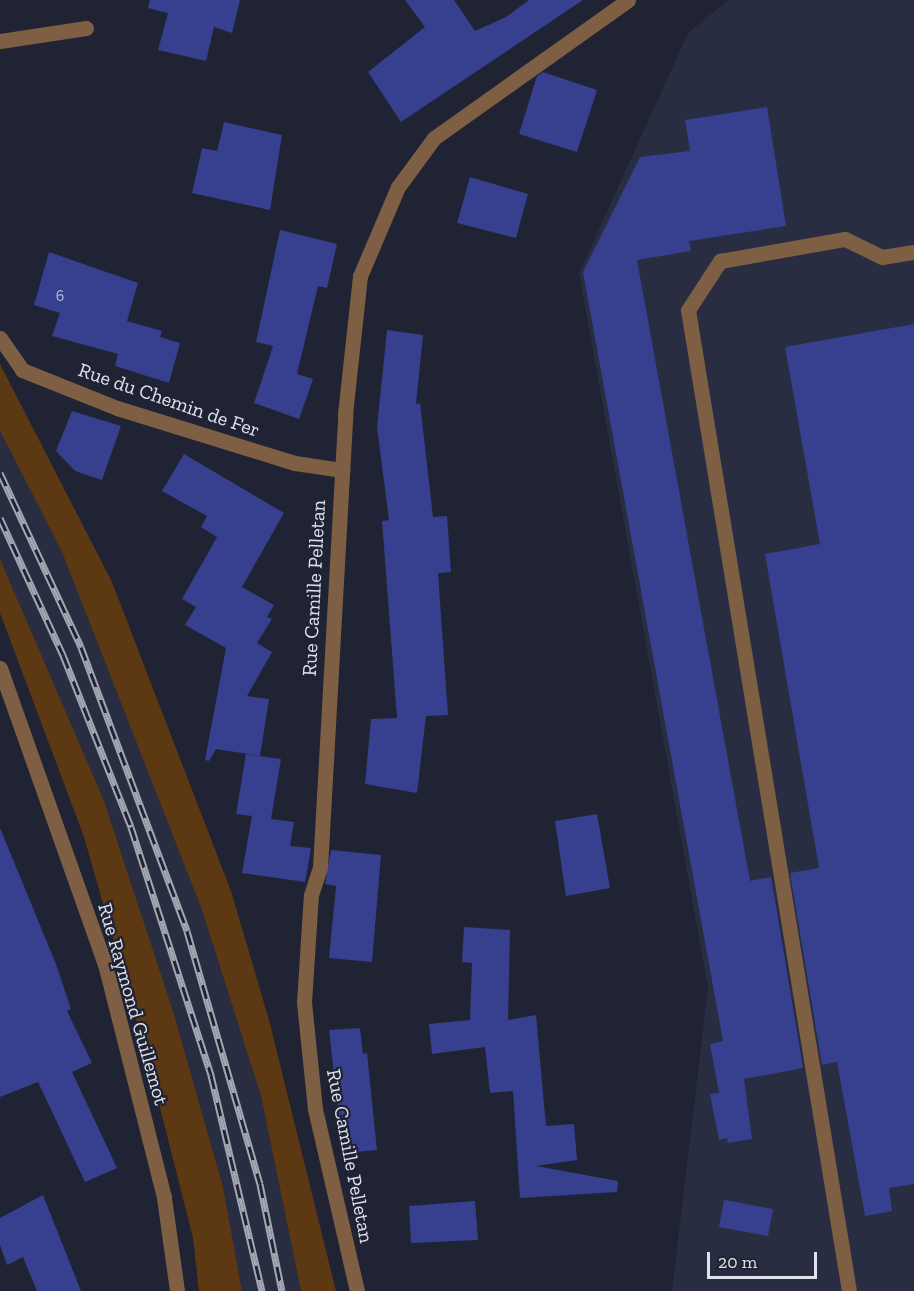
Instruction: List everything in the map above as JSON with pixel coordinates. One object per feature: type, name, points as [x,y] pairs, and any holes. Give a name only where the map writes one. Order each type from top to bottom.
[{"type":"street","name":"Rue Camille Pelletan","points":[[357,1291],[315,1109],[304,1002],[311,895],[320,868],[342,470],[360,276],[398,187],[434,138],[628,0]]},
{"type":"street","points":[[0,41],[86,27]]},
{"type":"street","points":[[849,1291],[688,310],[720,261],[845,239],[882,257],[914,252]]},
{"type":"street","name":"Rue du Chemin de Fer","points":[[0,338],[22,370],[117,408],[295,464],[342,470]]},
{"type":"street","name":"Rue Raymond Guillemot","points":[[0,668],[105,964],[164,1198],[177,1291]]},
{"type":"shaded area","points":[[728,0],[914,0],[914,1291],[672,1291],[708,988],[579,273],[688,33]]},
{"type":"shaded area","points":[[0,364],[112,582],[231,891],[269,1020],[336,1291],[301,1291],[261,1096],[202,910],[62,552],[0,431]]},
{"type":"shaded area","points":[[0,431],[62,552],[202,910],[261,1096],[301,1291],[242,1291],[223,1187],[173,1011],[104,801],[0,559]]},
{"type":"shaded area","points":[[0,559],[104,801],[173,1011],[223,1187],[242,1291],[199,1291],[193,1238],[150,1068],[84,837],[0,613]]},
{"type":"building","points":[[150,0],[240,0],[232,33],[214,27],[206,61],[158,50],[168,13],[148,8]]},
{"type":"building","points":[[405,0],[454,0],[475,31],[506,17],[529,0],[583,0],[401,122],[368,72],[425,27]]},
{"type":"building","points":[[543,72],[597,90],[577,152],[519,134],[537,76]]},
{"type":"building","points":[[767,107],[786,226],[689,241],[691,251],[637,260],[750,881],[771,877],[803,1068],[744,1079],[752,1139],[728,1143],[727,1138],[719,1140],[710,1094],[719,1093],[710,1044],[723,1041],[583,272],[640,157],[690,151],[685,120]]},
{"type":"building","points":[[224,122],[282,135],[270,210],[192,193],[202,148],[217,151]]},
{"type":"building","points":[[470,177],[528,194],[516,238],[457,223]]},
{"type":"building","points":[[280,230],[337,244],[327,288],[318,286],[297,374],[313,379],[299,419],[254,403],[273,346],[256,342]]},
{"type":"building","points":[[49,252],[138,283],[127,321],[162,331],[160,337],[180,343],[169,383],[115,366],[118,354],[52,336],[60,313],[34,305]]},
{"type":"building","points":[[914,324],[914,1184],[889,1188],[892,1211],[865,1216],[837,1062],[822,1065],[790,873],[819,868],[765,554],[820,544],[785,347]]},
{"type":"building","points":[[387,330],[423,335],[416,404],[420,403],[433,517],[447,516],[451,572],[438,573],[448,715],[426,716],[417,793],[365,784],[371,719],[397,718],[382,521],[389,520],[377,427]]},
{"type":"building","points":[[72,411],[121,426],[102,480],[75,471],[56,451]]},
{"type":"building","points":[[184,454],[284,513],[242,587],[274,605],[267,617],[272,619],[257,643],[272,652],[247,696],[269,699],[260,756],[216,749],[209,761],[205,760],[226,648],[185,625],[196,607],[182,599],[217,537],[201,527],[207,516],[162,491]]},
{"type":"building","points":[[246,754],[281,759],[271,819],[294,822],[290,846],[311,848],[305,882],[242,873],[252,816],[236,814]]},
{"type":"building","points":[[597,814],[610,888],[566,896],[555,821]]},
{"type":"building","points":[[0,828],[56,964],[71,1009],[67,1011],[92,1063],[72,1072],[117,1168],[85,1182],[38,1082],[0,1097]]},
{"type":"building","points":[[331,850],[381,855],[372,962],[329,958],[336,886],[325,884]]},
{"type":"building","points":[[464,927],[510,930],[508,1020],[536,1015],[546,1126],[574,1124],[577,1160],[536,1166],[618,1181],[617,1192],[520,1198],[513,1091],[490,1093],[485,1047],[432,1054],[429,1024],[470,1020],[472,963],[462,962]]},
{"type":"building","points":[[360,1028],[363,1054],[367,1053],[377,1150],[343,1153],[329,1030]]},
{"type":"building","points":[[43,1195],[81,1291],[37,1291],[23,1257],[7,1265],[0,1245],[0,1218]]},
{"type":"building","points":[[724,1200],[773,1209],[768,1236],[719,1227]]},
{"type":"building","points":[[475,1201],[478,1240],[411,1243],[409,1206]]},
{"type":"railway","points":[[0,473],[81,647],[187,931],[260,1184],[282,1291]]},
{"type":"railway","points":[[0,518],[63,655],[131,827],[211,1075],[262,1291]]}]
